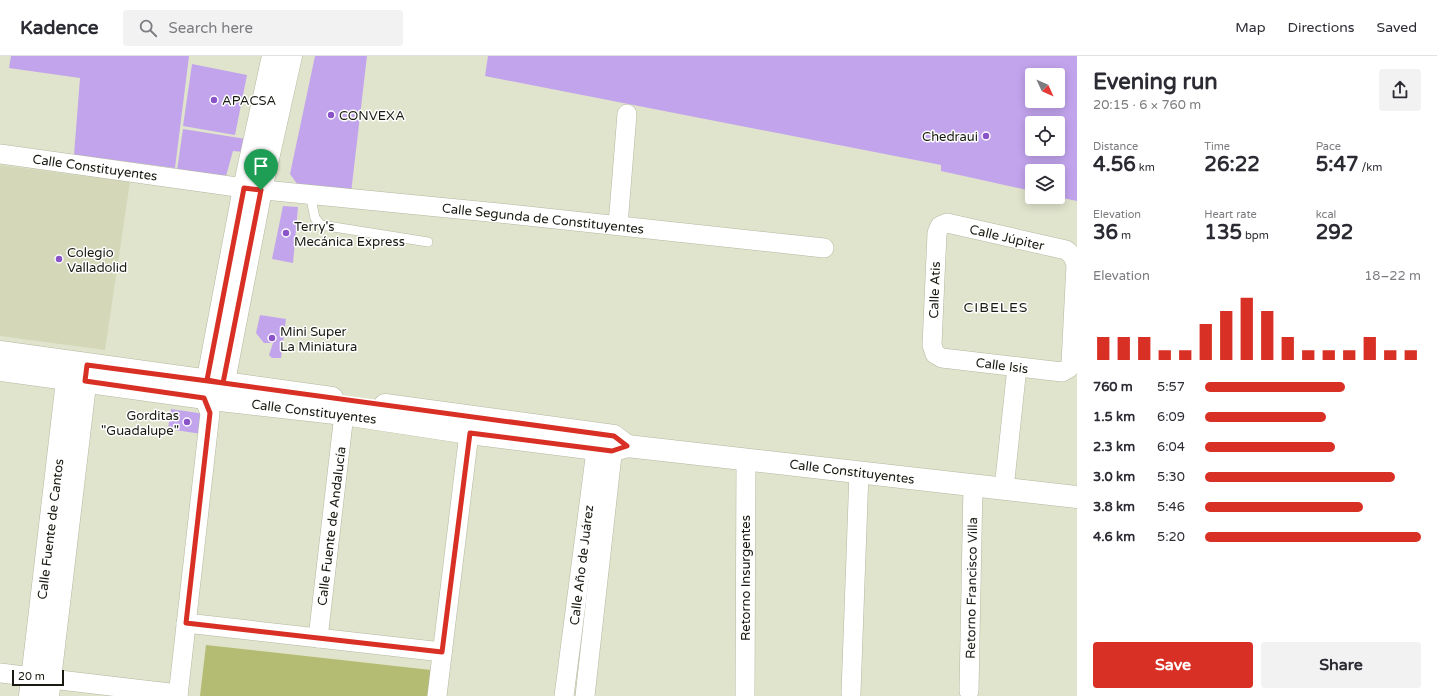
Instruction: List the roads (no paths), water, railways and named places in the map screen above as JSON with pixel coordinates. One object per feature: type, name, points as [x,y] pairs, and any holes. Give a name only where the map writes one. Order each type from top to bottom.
[{"type":"street","points":[[0,673],[40,687],[178,695],[213,395],[252,188],[273,56]]},
{"type":"street","points":[[252,188],[291,56]]},
{"type":"street","points":[[618,226],[627,114]]},
{"type":"street","name":"Calle Constituyentes","points":[[0,154],[252,188]]},
{"type":"street","name":"Calle Segunda de Constituyentes","points":[[252,188],[824,248]]},
{"type":"street","name":"Calle Júpiter","points":[[940,226],[947,223],[1066,250],[1072,255],[1076,264],[1071,363],[1069,368]]},
{"type":"street","name":"Calle Atis","points":[[935,354],[932,345],[936,233],[940,226]]},
{"type":"street","name":"Calle Constituyentes","points":[[0,352],[77,372],[213,395],[470,433],[610,443]]},
{"type":"street","name":"Calle Isis","points":[[935,354],[942,358],[1062,372],[1069,368]]},
{"type":"street","points":[[1004,489],[1017,367]]},
{"type":"street","name":"Calle Constituyentes","points":[[0,370],[77,372]]},
{"type":"street","name":"Calle Fuente de Cantos","points":[[40,687],[77,372]]},
{"type":"street","name":"Calle Constituyentes","points":[[213,395],[1077,497]]},
{"type":"street","name":"Calle Fuente de Andalucía","points":[[318,638],[344,414]]},
{"type":"street","points":[[437,696],[470,433]]},
{"type":"street","name":"Calle Año de Juárez","points":[[564,696],[610,443]]},
{"type":"street","name":"Calle Año de Juárez","points":[[585,696],[610,443]]},
{"type":"street","name":"Retorno Insurgentes","points":[[745,696],[746,459]]},
{"type":"street","points":[[851,693],[859,472]]},
{"type":"street","name":"Retorno Francisco Villa","points":[[969,691],[973,485]]},
{"type":"street","points":[[186,623],[442,652]]},
{"type":"lane","points":[[310,194],[315,218],[321,225],[428,242]]},
{"type":"place","name":"APACSA","points":[[214,100]]},
{"type":"place","name":"CONVEXA","points":[[331,115]]},
{"type":"place","name":"Chedraui","points":[[986,136]]},
{"type":"place","name":"Terry's Mecánica Express","points":[[286,233]]},
{"type":"place","name":"Colegio Valladolid","points":[[59,259]]},
{"type":"place","name":"Mini Super La Miniatura","points":[[272,338]]},
{"type":"place","name":"Gorditas \"Guadalupe\"","points":[[187,422]]},
{"type":"district","name":"CIBELES","points":[[996,307]]}]
